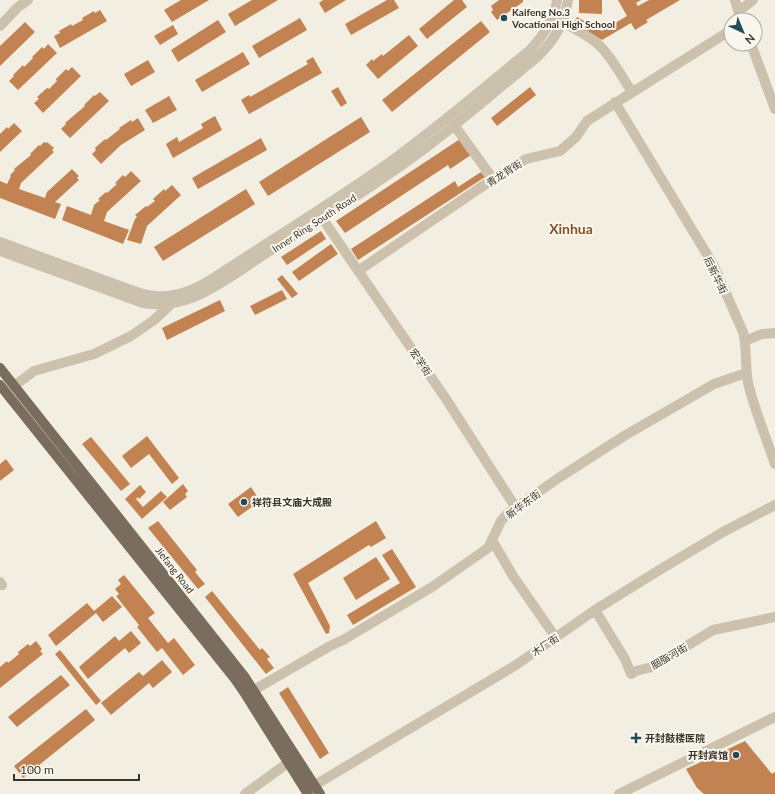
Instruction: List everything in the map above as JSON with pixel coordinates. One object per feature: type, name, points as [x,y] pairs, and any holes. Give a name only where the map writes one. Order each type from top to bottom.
[{"type":"main road","name":"Jiefang Road","points":[[0,368],[254,690],[320,794]]},
{"type":"main road","points":[[0,384],[235,679],[308,794]]},
{"type":"street","points":[[0,26],[18,7],[28,0]]},
{"type":"street","name":"Inner Ring South Road","points":[[0,242],[148,295],[164,296],[192,290],[212,279],[392,160],[428,132],[529,51],[543,35],[553,18],[558,0]]},
{"type":"street","name":"Inner Ring South Road","points":[[0,251],[143,303],[161,305],[171,304],[194,297],[210,289],[322,218],[396,170],[429,145],[536,58],[553,39],[562,23],[568,0]]},
{"type":"street","points":[[735,0],[739,12]]},
{"type":"street","points":[[743,12],[753,0]]},
{"type":"street","points":[[553,18],[594,41],[600,46],[610,57],[632,92]]},
{"type":"street","name":"青龙背街","points":[[358,271],[526,158],[560,151],[576,137],[587,121],[723,35]]},
{"type":"street","points":[[753,52],[775,109]]},
{"type":"street","name":"后新华街","points":[[616,102],[714,266],[743,332],[748,386],[775,464]]},
{"type":"street","points":[[454,125],[493,179]]},
{"type":"street","name":"宏学街","points":[[322,218],[446,400],[516,508]]},
{"type":"street","points":[[14,386],[34,372],[43,368],[94,354],[132,336],[171,304]]},
{"type":"street","points":[[745,341],[762,334],[775,333]]},
{"type":"street","name":"新华东街","points":[[254,690],[343,640],[432,587],[478,555],[488,548],[494,533],[507,514],[557,479],[624,436],[714,384],[746,373]]},
{"type":"street","name":"木厂街","points":[[315,784],[516,665],[595,610],[661,569],[723,532],[775,505]]},
{"type":"street","points":[[492,540],[513,576],[556,638]]},
{"type":"street","name":"胭脂河街","points":[[595,610],[625,659],[631,674],[636,671],[652,667],[713,630],[775,617]]},
{"type":"street","points":[[620,794],[775,717]]},
{"type":"street","points":[[245,794],[289,762]]},
{"type":"building","points":[[181,0],[209,0],[172,22],[164,10]]},
{"type":"building","points":[[252,0],[278,0],[235,26],[228,14]]},
{"type":"building","points":[[323,0],[346,0],[325,13],[319,3]]},
{"type":"building","points":[[387,0],[394,0],[399,8],[351,35],[345,24]]},
{"type":"building","points":[[454,0],[462,0],[467,7],[427,39],[419,29]]},
{"type":"building","points":[[499,0],[523,0],[523,2],[497,20],[491,12],[493,10],[491,6]]},
{"type":"building","points":[[579,0],[602,0],[602,14],[579,13]]},
{"type":"building","points":[[618,0],[641,0],[636,3],[638,6],[649,0],[680,0],[646,20],[648,22],[635,30],[631,23],[602,40],[574,23],[577,17],[602,31],[627,16]]},
{"type":"building","points":[[100,10],[107,21],[60,48],[54,36],[60,33],[59,31],[71,24],[72,26],[83,20],[82,18],[94,11],[95,13]]},
{"type":"building","points":[[300,18],[307,30],[259,58],[252,46]]},
{"type":"building","points":[[218,20],[226,32],[178,62],[171,50]]},
{"type":"building","points":[[481,21],[490,32],[392,112],[382,100]]},
{"type":"building","points":[[25,22],[35,32],[0,66],[0,46]]},
{"type":"building","points":[[173,25],[178,34],[160,45],[154,36]]},
{"type":"building","points":[[409,35],[418,46],[378,79],[366,65],[372,59],[373,61],[382,54],[383,56]]},
{"type":"building","points":[[48,44],[57,53],[18,90],[9,81],[23,65],[24,67],[42,47],[44,49]]},
{"type":"building","points":[[243,52],[250,64],[202,92],[195,80]]},
{"type":"building","points":[[313,57],[322,73],[249,114],[241,100],[249,95],[250,97],[308,64],[306,61]]},
{"type":"building","points":[[148,60],[155,72],[131,86],[124,74]]},
{"type":"building","points":[[72,67],[81,76],[43,113],[34,103],[39,99],[37,97],[47,88],[49,89],[66,69],[68,71]]},
{"type":"building","points":[[338,87],[347,103],[341,107],[331,91]]},
{"type":"building","points":[[530,87],[536,95],[497,126],[491,118]]},
{"type":"building","points":[[100,92],[109,101],[70,138],[61,129],[66,124],[65,123],[85,106],[84,105],[94,95],[95,96]]},
{"type":"building","points":[[169,96],[177,110],[153,123],[145,110]]},
{"type":"building","points":[[215,116],[222,130],[173,158],[166,144],[177,137],[179,142],[203,128],[201,124]]},
{"type":"building","points":[[361,117],[370,132],[268,196],[259,182]]},
{"type":"building","points":[[138,118],[145,130],[121,145],[101,164],[92,154],[96,150],[95,148],[120,129],[119,128],[131,120],[132,122]]},
{"type":"building","points":[[14,123],[22,131],[0,152],[0,134]]},
{"type":"building","points":[[261,138],[267,150],[198,189],[192,178]]},
{"type":"building","points":[[460,139],[471,155],[450,169],[448,165],[345,233],[336,221]]},
{"type":"building","points":[[44,142],[47,142],[54,148],[52,150],[54,152],[21,183],[19,189],[45,198],[47,192],[72,169],[79,176],[77,178],[79,180],[55,202],[61,204],[55,219],[0,198],[0,181],[7,184],[11,176],[10,175],[15,170],[14,169]]},
{"type":"building","points":[[131,171],[141,181],[107,212],[104,221],[129,230],[123,244],[62,220],[67,206],[91,215],[94,205],[100,200],[98,199],[117,184],[115,183],[123,175],[125,177]]},
{"type":"building","points":[[481,172],[485,177],[358,260],[351,249],[455,181],[458,187]]},
{"type":"building","points":[[172,185],[181,195],[147,226],[141,244],[127,240],[137,217],[135,215],[155,201],[153,199],[164,189],[165,191]]},
{"type":"building","points":[[246,189],[255,204],[163,261],[154,247]]},
{"type":"building","points":[[321,231],[326,239],[287,265],[281,257]]},
{"type":"building","points":[[331,244],[338,254],[299,281],[292,272]]},
{"type":"building","points":[[282,275],[298,294],[292,298],[277,279]]},
{"type":"building","points":[[282,290],[287,299],[255,315],[250,306]]},
{"type":"building","points":[[220,300],[225,311],[167,340],[162,328]]},
{"type":"building","points":[[147,436],[179,478],[172,484],[149,454],[131,468],[122,456]]},
{"type":"building","points":[[91,437],[130,484],[121,491],[82,444]]},
{"type":"building","points":[[6,459],[14,470],[0,481],[0,464]]},
{"type":"building","points":[[183,484],[188,491],[185,494],[187,497],[170,510],[163,502]]},
{"type":"building","points":[[140,485],[146,492],[139,499],[138,497],[136,499],[143,507],[161,491],[167,497],[142,519],[125,499]]},
{"type":"building","name":"祥符县文庙大成殿","points":[[251,487],[260,501],[238,517],[228,504]]},
{"type":"building","points":[[158,521],[197,570],[195,572],[205,584],[198,589],[148,528]]},
{"type":"building","points":[[376,521],[386,538],[371,547],[369,545],[308,583],[330,626],[329,633],[326,634],[293,574]]},
{"type":"building","points":[[392,549],[416,587],[353,625],[347,615],[400,583],[382,555]]},
{"type":"building","points":[[376,557],[390,579],[356,600],[343,578]]},
{"type":"building","points":[[124,575],[155,613],[148,618],[168,643],[174,638],[195,665],[183,675],[162,648],[157,652],[137,627],[139,625],[116,596],[119,594],[115,589],[121,584],[118,580]]},
{"type":"building","points":[[212,591],[260,650],[262,648],[270,657],[267,659],[274,668],[266,674],[205,597]]},
{"type":"building","points":[[112,596],[122,607],[103,622],[96,613],[56,646],[48,635],[87,603],[94,611]]},
{"type":"building","points":[[131,631],[141,643],[129,653],[125,648],[88,679],[79,667],[115,636],[119,641]]},
{"type":"building","points":[[36,641],[42,649],[40,651],[43,654],[0,688],[0,667],[7,661],[8,663],[19,654],[18,652],[28,644],[30,646]]},
{"type":"building","points":[[60,650],[101,701],[96,705],[55,654]]},
{"type":"building","points":[[162,660],[172,672],[153,688],[149,683],[111,715],[101,703],[139,672],[143,676]]},
{"type":"building","points":[[61,675],[70,685],[17,727],[8,717]]},
{"type":"building","points":[[288,687],[329,753],[320,759],[279,693]]},
{"type":"building","points":[[86,709],[95,720],[23,778],[14,766]]},
{"type":"building","name":"开封宾馆","points":[[745,741],[772,774],[774,772],[775,773],[775,794],[704,794],[697,788],[686,769]]},
{"type":"place","name":"Kaifeng No.3 Vocational High School","points":[[504,18]]},
{"type":"place","name":"祥符县文庙大成殿","points":[[244,502]]},
{"type":"place","name":"开封鼓楼医院","points":[[636,738]]},
{"type":"place","name":"开封宾馆","points":[[736,755]]},
{"type":"district","name":"Xinhua","points":[[571,228]]}]
